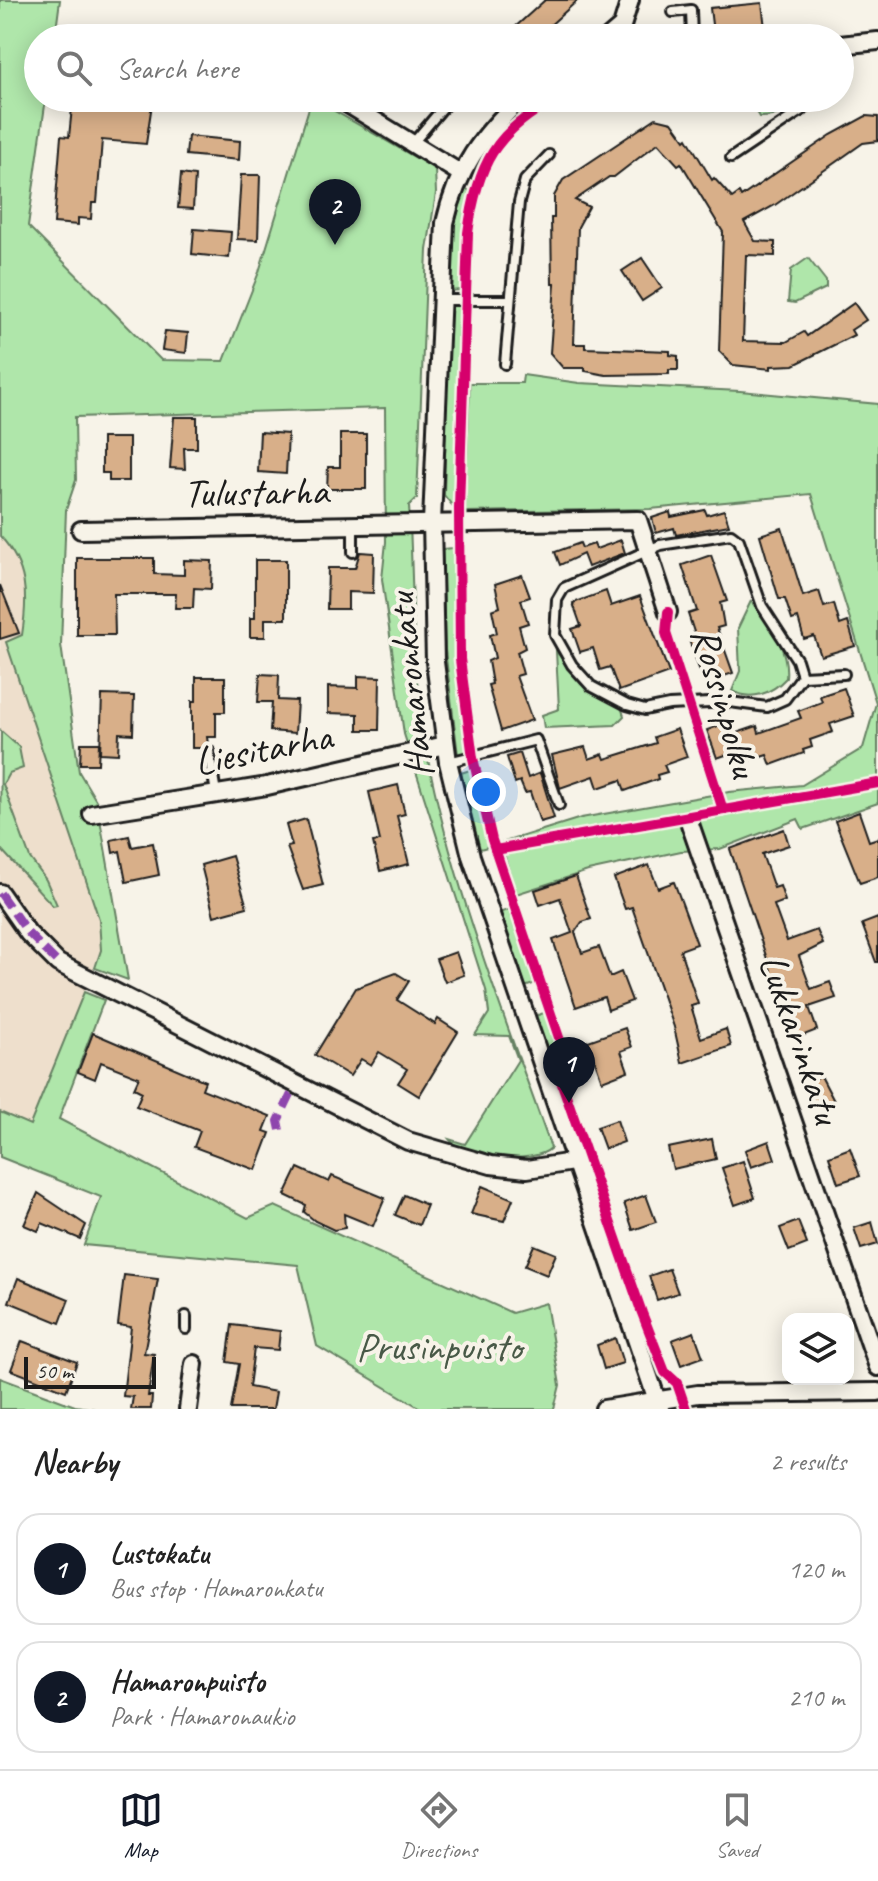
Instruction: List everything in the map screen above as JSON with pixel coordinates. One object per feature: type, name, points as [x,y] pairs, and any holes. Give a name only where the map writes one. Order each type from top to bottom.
[{"type":"street","points":[[622,24],[630,0]]},
{"type":"street","points":[[854,44],[878,41]]},
{"type":"street","points":[[361,112],[460,173]]},
{"type":"street","name":"Hamaronkatu","points":[[508,112],[479,142],[460,173],[445,223],[432,522],[435,662],[448,762],[474,867],[581,1160],[659,1405]]},
{"type":"street","name":"Tulustarha","points":[[81,530],[638,520],[648,550]]},
{"type":"street","points":[[648,550],[668,612]]},
{"type":"street","name":"Liesitarha","points":[[92,814],[111,817],[267,786],[445,745]]},
{"type":"street","name":"Lukkarinkatu","points":[[690,824],[878,1367]]},
{"type":"street","points":[[0,893],[28,933],[58,963],[408,1141],[491,1165],[527,1169],[581,1160]]},
{"type":"street","points":[[188,1409],[194,1364]]},
{"type":"street","points":[[604,1409],[659,1405],[719,1393],[878,1392]]},
{"type":"lane","points":[[673,12],[691,10],[692,24]]},
{"type":"lane","points":[[413,143],[439,112]]},
{"type":"lane","points":[[731,158],[799,112]]},
{"type":"lane","points":[[505,364],[519,202],[525,180],[549,155]]},
{"type":"lane","points":[[442,299],[510,300]]},
{"type":"lane","points":[[353,524],[353,552]]},
{"type":"lane","points":[[731,534],[739,540],[762,606],[797,660],[802,676],[785,699],[767,707],[730,702],[669,705],[645,710],[616,701],[591,686],[572,665],[555,635],[557,600],[572,581],[648,550],[677,541],[731,534]]},
{"type":"lane","points":[[802,676],[844,674]]},
{"type":"lane","points":[[448,762],[536,740],[559,805]]},
{"type":"lane","points":[[209,751],[216,794]]},
{"type":"lane","points":[[186,1316],[186,1329]]},
{"type":"shaded area","points":[[0,536],[10,547],[23,574],[28,597],[22,635],[6,642],[99,919],[101,950],[30,1126],[0,1112]]},
{"type":"green space","points":[[0,0],[60,0],[57,24],[24,24],[24,112],[44,112],[28,226],[161,360],[224,361],[259,272],[308,112],[336,112],[435,169],[436,193],[427,250],[417,498],[409,506],[421,719],[437,800],[465,901],[551,1148],[530,1156],[499,1157],[468,1151],[449,1139],[465,1144],[518,1060],[509,1036],[475,1035],[489,1013],[486,990],[404,734],[382,579],[386,542],[385,408],[75,417],[76,480],[66,510],[61,645],[79,772],[97,802],[128,980],[95,968],[101,950],[99,919],[6,642],[22,635],[25,595],[21,570],[0,536]]},
{"type":"green space","points":[[756,112],[782,112],[771,116],[759,117]]},
{"type":"green space","points":[[464,189],[469,190],[461,290],[448,291],[454,227]]},
{"type":"green space","points":[[808,258],[826,281],[826,288],[795,303],[788,302],[791,270]]},
{"type":"green space","points":[[449,305],[461,305],[455,509],[444,495]]},
{"type":"green space","points":[[523,375],[579,383],[740,391],[878,404],[878,803],[803,829],[798,819],[720,849],[681,851],[588,871],[516,894],[501,843],[581,818],[729,792],[802,785],[863,748],[876,703],[811,494],[650,509],[465,512],[470,383],[522,383]]},
{"type":"green space","points":[[454,548],[457,651],[470,753],[458,755],[445,650],[442,549]]},
{"type":"green space","points":[[751,601],[781,646],[786,667],[786,678],[780,684],[754,696],[732,691],[740,671],[738,628]]},
{"type":"green space","points":[[556,651],[581,684],[621,707],[624,716],[615,725],[544,728],[542,715],[559,709]]},
{"type":"green space","points":[[1,731],[19,747],[23,768],[9,773],[3,784],[30,858],[46,880],[57,905],[53,906],[0,848]]},
{"type":"green space","points":[[473,769],[491,846],[480,849],[461,773]]},
{"type":"green space","points":[[510,909],[536,983],[525,987],[499,913]]},
{"type":"green space","name":"Prusinpuisto","points":[[84,992],[104,1000],[59,1119],[248,1218],[275,1206],[512,1313],[546,1303],[560,1385],[554,1409],[422,1409],[317,1346],[298,1265],[84,1245],[101,1197],[0,1157],[0,1112],[30,1125]]},
{"type":"green space","points":[[547,1012],[562,1058],[555,1073],[535,1016]]},
{"type":"green space","points":[[0,1378],[75,1406],[95,1409],[0,1409]]},
{"type":"building","points":[[545,0],[578,0],[551,24],[518,24]]},
{"type":"building","points":[[762,3],[765,24],[712,24],[710,8]]},
{"type":"building","points":[[72,112],[151,112],[146,144],[102,140],[97,203],[92,203],[91,219],[78,218],[78,225],[54,223],[61,136],[69,137]]},
{"type":"building","points":[[866,116],[878,117],[878,141],[863,143],[775,205],[744,222],[755,241],[775,242],[775,256],[746,255],[743,341],[786,342],[804,332],[807,336],[854,303],[866,320],[851,330],[854,335],[794,365],[771,366],[771,369],[733,365],[719,351],[723,232],[681,163],[678,165],[658,143],[614,177],[609,177],[575,200],[589,207],[578,227],[574,344],[585,344],[585,348],[670,351],[670,355],[678,356],[678,370],[669,370],[669,374],[606,375],[585,371],[585,368],[563,368],[550,353],[555,284],[552,284],[551,218],[554,218],[554,196],[563,180],[656,118],[672,122],[685,140],[687,138],[712,180],[714,178],[732,198],[739,193],[741,197],[831,135]]},
{"type":"building","points":[[188,136],[240,141],[239,160],[186,155]]},
{"type":"building","points":[[181,174],[195,176],[193,209],[178,208]]},
{"type":"building","points":[[241,175],[260,175],[258,240],[237,239]]},
{"type":"building","points":[[194,229],[231,232],[229,258],[192,254]]},
{"type":"building","points":[[642,258],[662,288],[642,301],[622,271]]},
{"type":"building","points":[[165,331],[188,333],[186,353],[162,350]]},
{"type":"building","points":[[174,417],[197,417],[197,448],[184,448],[185,469],[170,468]]},
{"type":"building","points":[[260,432],[288,434],[286,474],[258,472]]},
{"type":"building","points":[[340,434],[366,434],[366,489],[327,489],[328,467],[340,467]]},
{"type":"building","points":[[102,438],[129,438],[129,481],[109,481],[109,473],[102,473]]},
{"type":"building","points":[[705,510],[707,515],[724,510],[729,525],[676,535],[674,528],[656,533],[652,518],[670,512],[671,517]]},
{"type":"building","points":[[782,528],[803,596],[819,591],[824,607],[834,604],[840,625],[848,622],[855,646],[821,656],[814,636],[804,639],[798,618],[792,620],[785,599],[779,599],[760,535]]},
{"type":"building","points":[[621,540],[625,553],[588,567],[583,554],[560,565],[555,552],[580,543],[582,548],[594,544],[596,549]]},
{"type":"building","points":[[360,552],[374,553],[373,593],[348,592],[348,609],[327,609],[328,568],[355,568]]},
{"type":"building","points":[[711,555],[727,601],[720,603],[724,626],[717,628],[733,673],[704,683],[688,637],[695,635],[688,614],[697,611],[682,565]]},
{"type":"building","points":[[77,558],[154,558],[154,574],[184,575],[184,560],[212,561],[211,589],[194,588],[193,608],[175,608],[176,594],[114,594],[115,635],[77,635]]},
{"type":"building","points":[[255,560],[286,560],[286,619],[265,619],[265,637],[250,637],[250,618],[255,618]]},
{"type":"building","points":[[522,575],[530,597],[521,600],[528,623],[519,626],[525,648],[517,652],[523,674],[516,676],[532,720],[501,731],[488,685],[492,684],[488,661],[495,658],[490,635],[497,633],[492,610],[500,607],[495,584]]},
{"type":"building","points":[[0,585],[19,633],[0,639]]},
{"type":"building","points":[[606,591],[611,606],[640,596],[669,673],[619,691],[610,667],[600,670],[593,648],[580,652],[572,629],[581,626],[573,603]]},
{"type":"building","points":[[260,674],[279,675],[278,700],[297,701],[295,733],[270,731],[272,702],[258,702]]},
{"type":"building","points":[[358,676],[380,677],[379,730],[358,730],[358,714],[328,713],[328,687],[358,688]]},
{"type":"building","points":[[196,677],[225,677],[225,712],[216,712],[216,737],[207,737],[208,744],[203,748],[192,748],[192,701],[196,701]]},
{"type":"building","points":[[844,688],[854,716],[830,724],[833,732],[810,740],[812,747],[803,750],[804,753],[771,765],[767,755],[745,762],[740,750],[717,758],[707,730],[730,722],[734,734],[757,726],[759,733],[801,718],[798,711],[822,702],[820,696]]},
{"type":"building","points":[[102,695],[134,696],[133,734],[119,733],[118,754],[100,753]]},
{"type":"building","points":[[677,729],[687,757],[664,765],[667,772],[657,775],[658,779],[625,791],[621,780],[598,788],[594,776],[560,788],[552,755],[585,747],[589,759],[603,754],[605,759],[656,743],[654,737]]},
{"type":"building","points":[[81,743],[99,743],[98,764],[80,764]]},
{"type":"building","points":[[520,753],[528,778],[540,773],[554,818],[540,822],[530,792],[525,793],[520,781],[515,783],[507,757]]},
{"type":"building","points":[[398,785],[405,814],[397,816],[409,864],[380,871],[373,842],[380,841],[369,792]]},
{"type":"building","points":[[859,812],[869,841],[878,838],[878,877],[860,883],[835,821]]},
{"type":"building","points":[[306,819],[323,885],[303,890],[287,847],[292,846],[286,825]]},
{"type":"building","points":[[784,829],[789,845],[762,854],[774,888],[780,886],[785,901],[774,905],[787,941],[817,930],[823,944],[799,956],[811,989],[830,982],[836,998],[809,1007],[817,1030],[794,1039],[730,849]]},
{"type":"building","points":[[129,836],[132,847],[153,843],[159,875],[126,882],[120,851],[113,853],[111,840]]},
{"type":"building","points":[[232,856],[247,907],[214,916],[201,865]]},
{"type":"building","points":[[649,865],[658,888],[674,882],[697,944],[680,950],[698,1004],[691,1006],[701,1038],[726,1029],[731,1046],[682,1063],[674,1027],[632,907],[625,909],[614,878]]},
{"type":"building","points":[[576,876],[591,919],[582,922],[575,932],[582,953],[599,947],[610,977],[621,972],[632,1001],[608,1010],[604,997],[576,1007],[553,940],[572,933],[560,898],[540,905],[535,890]]},
{"type":"building","points":[[878,918],[878,962],[876,962],[862,924]]},
{"type":"building","points":[[456,952],[464,975],[445,982],[436,959]]},
{"type":"building","points":[[396,973],[409,981],[397,1000],[435,1024],[438,1019],[458,1032],[419,1096],[398,1083],[407,1069],[379,1052],[371,1065],[361,1059],[350,1076],[315,1055],[356,988]]},
{"type":"building","points":[[625,1028],[632,1047],[621,1051],[628,1071],[602,1081],[588,1041]]},
{"type":"building","points":[[93,1033],[205,1081],[202,1089],[270,1116],[264,1131],[270,1133],[256,1170],[194,1147],[200,1131],[136,1106],[142,1092],[134,1088],[139,1077],[101,1062],[95,1079],[78,1072]]},
{"type":"building","points":[[821,1076],[834,1101],[822,1105],[820,1101],[811,1104],[803,1083]]},
{"type":"building","points":[[617,1120],[624,1142],[605,1149],[597,1127]]},
{"type":"building","points":[[712,1139],[716,1159],[673,1169],[668,1148]]},
{"type":"building","points":[[769,1141],[775,1159],[751,1167],[745,1150]]},
{"type":"building","points":[[850,1148],[860,1176],[838,1183],[829,1156]]},
{"type":"building","points":[[743,1161],[755,1198],[735,1205],[722,1168]]},
{"type":"building","points":[[298,1168],[329,1182],[332,1176],[385,1198],[373,1226],[344,1214],[345,1228],[334,1230],[315,1221],[304,1212],[306,1205],[285,1195]]},
{"type":"building","points":[[482,1186],[513,1199],[504,1221],[471,1214]]},
{"type":"building","points":[[38,1193],[86,1225],[80,1239],[42,1223],[38,1231],[24,1225]]},
{"type":"building","points":[[404,1195],[427,1205],[419,1225],[395,1215]]},
{"type":"building","points":[[646,1195],[656,1222],[633,1230],[624,1203]]},
{"type":"building","points":[[798,1221],[807,1244],[789,1251],[780,1228]]},
{"type":"building","points":[[872,1222],[878,1244],[861,1249],[854,1228]]},
{"type":"building","points":[[534,1245],[556,1254],[547,1275],[525,1266]]},
{"type":"building","points":[[669,1269],[678,1293],[657,1300],[649,1276]]},
{"type":"building","points":[[124,1275],[158,1279],[144,1353],[154,1354],[148,1396],[152,1396],[151,1409],[131,1409],[133,1397],[123,1396],[131,1327],[118,1325]]},
{"type":"building","points":[[18,1278],[69,1299],[60,1323],[9,1302]]},
{"type":"building","points":[[232,1325],[280,1331],[278,1350],[254,1348],[249,1387],[276,1392],[273,1409],[231,1409],[239,1364],[227,1362]]},
{"type":"building","points":[[694,1332],[703,1357],[681,1365],[672,1340]]},
{"type":"building","points":[[615,1338],[623,1363],[604,1369],[597,1345]]},
{"type":"building","points":[[22,1341],[77,1362],[66,1391],[11,1370]]},
{"type":"marked path","points":[[0,893],[28,933],[58,963]]},
{"type":"marked path","points":[[280,1130],[278,1121],[291,1094]]},
{"type":"cycle path","points":[[533,112],[518,123],[493,152],[477,188],[468,233],[459,508],[460,659],[473,758],[492,840],[568,1064],[561,1081],[642,1313],[665,1372],[677,1383],[686,1409]]},
{"type":"cycle path","name":"Rossinpolku","points":[[668,612],[666,633],[723,810]]},
{"type":"cycle path","points":[[495,850],[878,783]]},
{"type":"place","name":"Hamaronpuisto","points":[[335,245]]},
{"type":"place","name":"Lustokatu","points":[[569,1103]]}]
